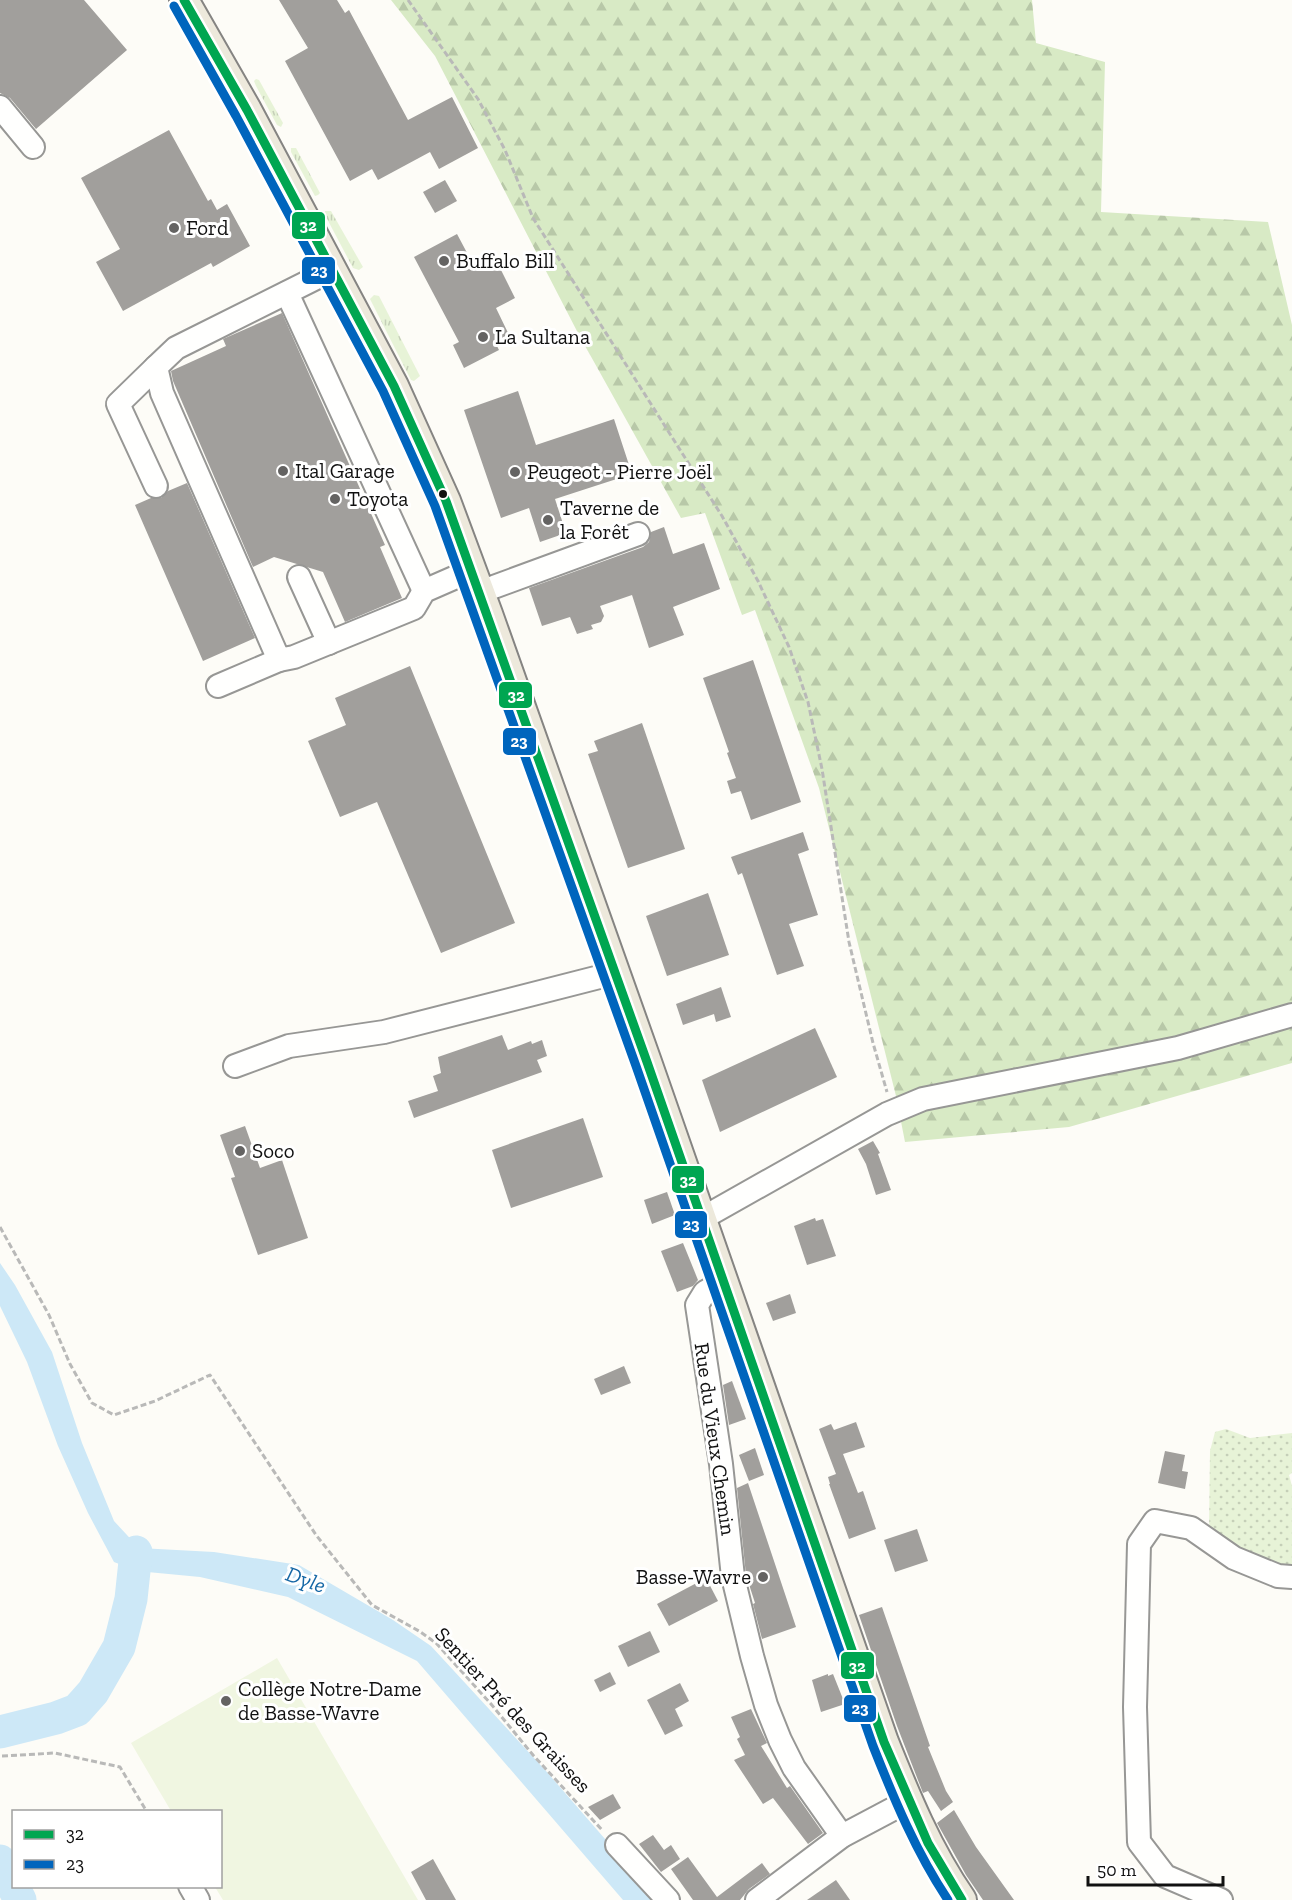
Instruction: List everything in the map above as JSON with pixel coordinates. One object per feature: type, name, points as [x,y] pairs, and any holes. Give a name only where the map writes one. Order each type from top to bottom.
[{"type":"main road","points":[[184,0],[252,120],[394,386],[446,501],[615,973],[869,1700],[908,1801],[927,1842],[962,1900]]},
{"type":"street","points":[[0,107],[33,147]]},
{"type":"street","points":[[156,486],[118,404],[176,348],[332,270]]},
{"type":"street","points":[[287,292],[424,591]]},
{"type":"street","points":[[156,367],[162,393],[279,660]]},
{"type":"street","points":[[219,686],[279,660],[294,657],[414,608],[424,591],[476,581],[638,534]]},
{"type":"street","points":[[299,577],[329,643]]},
{"type":"street","points":[[235,1066],[289,1046],[384,1032],[615,973]]},
{"type":"street","points":[[701,1219],[895,1111],[923,1099],[1178,1048],[1292,1015]]},
{"type":"street","name":"Rue du Vieux Chemin","points":[[723,1282],[705,1292],[697,1305],[721,1464],[733,1577],[766,1705],[780,1740],[794,1768],[842,1836]]},
{"type":"street","points":[[1221,1900],[1165,1876],[1139,1842],[1135,1707],[1139,1544],[1155,1521],[1191,1528],[1234,1558],[1278,1576],[1292,1577]]},
{"type":"street","points":[[757,1900],[842,1836],[908,1801]]},
{"type":"street","points":[[617,1845],[668,1900]]},
{"type":"path","points":[[408,0],[478,99],[505,150],[533,218],[722,516],[758,580],[789,647],[808,702],[822,769],[849,942],[884,1086],[895,1111]]},
{"type":"path","name":"Sentier Pré des Graisses","points":[[0,1227],[49,1315],[70,1364],[92,1403],[114,1414],[155,1401],[210,1375],[316,1535],[372,1605],[436,1643],[533,1755],[617,1845]]},
{"type":"path","points":[[2,1756],[55,1752],[120,1767],[146,1810]]},
{"type":"green space","points":[[391,0],[1032,0],[1036,43],[1105,62],[1101,212],[1268,222],[1292,325],[1292,1063],[1069,1127],[905,1142],[896,1096],[819,788],[755,610],[742,615],[705,513],[681,518],[579,335],[435,56]]},
{"type":"green space","points":[[259,80],[283,123],[281,127],[277,125],[256,86],[254,81]]},
{"type":"green space","points":[[291,148],[296,148],[320,193],[318,195],[315,196]]},
{"type":"green space","points":[[325,211],[331,211],[363,267],[359,270],[353,268]]},
{"type":"green space","points":[[374,295],[379,296],[420,376],[414,381],[411,380],[370,299]]},
{"type":"green space","points":[[1226,1429],[1250,1438],[1292,1433],[1292,1473],[1289,1475],[1292,1486],[1292,1572],[1286,1572],[1209,1533],[1210,1451],[1215,1432]]},
{"type":"green space","points":[[277,1658],[418,1900],[223,1900],[216,1888],[222,1888],[222,1810],[170,1810],[131,1743]]},
{"type":"water","name":"Dyle","points":[[0,1263],[15,1285],[52,1352],[82,1443],[114,1521],[139,1548],[214,1552],[299,1565],[393,1620],[431,1646],[546,1771],[658,1900],[623,1900],[417,1661],[288,1597],[200,1577],[137,1571],[114,1562],[88,1513],[58,1446],[27,1362],[0,1306]]},
{"type":"building","points":[[0,0],[84,0],[127,50],[36,129],[10,98],[0,93]]},
{"type":"building","points":[[279,0],[337,0],[345,13],[349,10],[408,120],[452,97],[478,148],[439,169],[430,152],[378,180],[372,169],[350,181],[285,61],[308,48]]},
{"type":"building","name":"Ford","points":[[169,130],[208,201],[211,199],[217,210],[227,204],[250,246],[213,267],[211,263],[123,311],[96,262],[120,249],[81,178]]},
{"type":"building","points":[[445,180],[457,201],[435,213],[423,192]]},
{"type":"building","points":[[457,234],[473,264],[489,255],[492,259],[495,258],[515,298],[496,308],[510,337],[496,344],[499,350],[464,368],[453,345],[459,342],[414,257]]},
{"type":"building","name":"Ital Garage","points":[[282,313],[385,545],[380,547],[402,598],[345,622],[323,572],[274,557],[253,567],[173,381],[171,371],[226,346],[223,339]]},
{"type":"building","points":[[518,391],[536,445],[614,419],[632,474],[555,499],[566,533],[540,542],[529,508],[501,518],[464,410]]},
{"type":"building","points":[[187,483],[255,638],[203,661],[135,505],[151,498],[161,498],[168,491]]},
{"type":"building","points":[[664,527],[673,554],[704,543],[720,589],[673,607],[684,635],[649,648],[632,595],[600,606],[604,616],[601,622],[591,625],[593,629],[577,634],[570,617],[542,626],[529,588],[643,547],[649,542],[651,532]]},
{"type":"building","points":[[753,660],[801,802],[751,820],[741,791],[731,794],[727,781],[736,778],[703,678]]},
{"type":"building","points":[[410,666],[515,923],[441,953],[377,802],[340,817],[308,741],[346,725],[335,698]]},
{"type":"building","points":[[642,723],[685,849],[628,868],[588,754],[598,751],[594,741]]},
{"type":"building","points":[[803,832],[809,850],[798,854],[818,915],[789,924],[804,966],[777,975],[742,873],[738,875],[731,857]]},
{"type":"building","points":[[708,893],[729,955],[667,976],[646,916]]},
{"type":"building","points":[[721,987],[731,1017],[716,1022],[714,1014],[683,1025],[676,1004]]},
{"type":"building","points":[[815,1028],[837,1077],[720,1132],[702,1080]]},
{"type":"building","points":[[502,1035],[508,1050],[531,1041],[532,1044],[542,1040],[547,1056],[537,1060],[542,1072],[414,1118],[408,1101],[438,1091],[433,1076],[441,1073],[438,1057]]},
{"type":"building","points":[[583,1118],[603,1177],[511,1208],[492,1150]]},
{"type":"building","points":[[245,1126],[260,1168],[282,1160],[308,1238],[258,1255],[231,1178],[235,1177],[220,1135]]},
{"type":"building","points":[[873,1141],[880,1153],[878,1154],[891,1190],[876,1195],[866,1164],[858,1149]]},
{"type":"building","points":[[667,1192],[675,1215],[652,1224],[644,1200]]},
{"type":"building","points":[[815,1218],[816,1221],[823,1219],[836,1256],[807,1265],[794,1226]]},
{"type":"building","points":[[683,1243],[698,1280],[693,1286],[677,1292],[661,1251]]},
{"type":"building","points":[[790,1294],[796,1313],[773,1321],[766,1303]]},
{"type":"building","points":[[624,1366],[631,1383],[601,1395],[594,1379]]},
{"type":"building","points":[[732,1381],[746,1419],[729,1425],[723,1385]]},
{"type":"building","points":[[856,1422],[865,1447],[843,1454],[858,1493],[863,1491],[876,1529],[849,1539],[829,1484],[828,1477],[836,1474],[819,1429],[831,1424],[834,1430]]},
{"type":"building","points":[[755,1448],[764,1475],[749,1481],[739,1455]]},
{"type":"building","points":[[1165,1451],[1185,1455],[1182,1471],[1188,1472],[1185,1489],[1158,1483]]},
{"type":"building","name":"Basse-Wavre","points":[[748,1483],[796,1627],[762,1639],[753,1604],[755,1603],[746,1575],[737,1488]]},
{"type":"building","points":[[917,1529],[928,1561],[895,1572],[884,1540]]},
{"type":"building","points":[[706,1578],[718,1601],[669,1626],[657,1604]]},
{"type":"building","points":[[882,1607],[930,1746],[928,1747],[946,1791],[953,1802],[941,1811],[928,1791],[923,1793],[859,1615]]},
{"type":"building","points":[[650,1631],[660,1652],[628,1667],[618,1646]]},
{"type":"building","points":[[610,1672],[616,1684],[600,1692],[594,1680]]},
{"type":"building","points":[[828,1674],[828,1676],[833,1674],[845,1704],[821,1712],[812,1680]]},
{"type":"building","points":[[680,1683],[689,1701],[675,1709],[683,1726],[665,1735],[647,1700]]},
{"type":"building","points":[[751,1709],[767,1743],[761,1746],[787,1788],[790,1786],[823,1833],[808,1844],[773,1798],[763,1804],[734,1760],[745,1755],[737,1739],[740,1737],[731,1717]]},
{"type":"building","points":[[613,1794],[621,1808],[600,1820],[588,1807]]},
{"type":"building","points":[[954,1810],[976,1847],[1014,1900],[983,1900],[966,1875],[937,1823]]},
{"type":"building","points":[[653,1835],[664,1850],[671,1845],[680,1859],[661,1872],[639,1844]]},
{"type":"building","points":[[688,1857],[717,1897],[762,1863],[770,1874],[749,1889],[740,1900],[693,1900],[671,1869]]},
{"type":"building","points":[[433,1859],[456,1900],[426,1900],[411,1872]]},
{"type":"building","points":[[836,1880],[850,1900],[807,1900]]},
{"type":"waterway","points":[[0,1732],[56,1718],[77,1710],[93,1692],[119,1647],[131,1599],[136,1552]]},
{"type":"waterway","points":[[0,1861],[12,1884]]},
{"type":"waterway","points":[[14,1888],[20,1900]]},
{"type":"transit line","name":"32","points":[[184,0],[247,110],[394,386],[446,501],[647,1062],[884,1742],[928,1843],[962,1900]]},
{"type":"transit line","name":"23","points":[[174,6],[236,116],[383,391],[435,506],[636,1066],[873,1746],[916,1844],[948,1900]]},
{"type":"place","name":"Ford","points":[[174,228]]},
{"type":"place","name":"Buffalo Bill","points":[[444,261]]},
{"type":"place","name":"La Sultana","points":[[483,337]]},
{"type":"place","name":"Ital Garage","points":[[283,471]]},
{"type":"place","name":"Peugeot - Pierre Joël","points":[[515,472]]},
{"type":"place","name":"Toyota","points":[[335,499]]},
{"type":"place","name":"Taverne de la Forêt","points":[[548,520]]},
{"type":"place","name":"Soco","points":[[240,1151]]},
{"type":"place","name":"Basse-Wavre","points":[[763,1577]]},
{"type":"place","name":"Collège Notre-Dame de Basse-Wavre","points":[[226,1701]]}]
